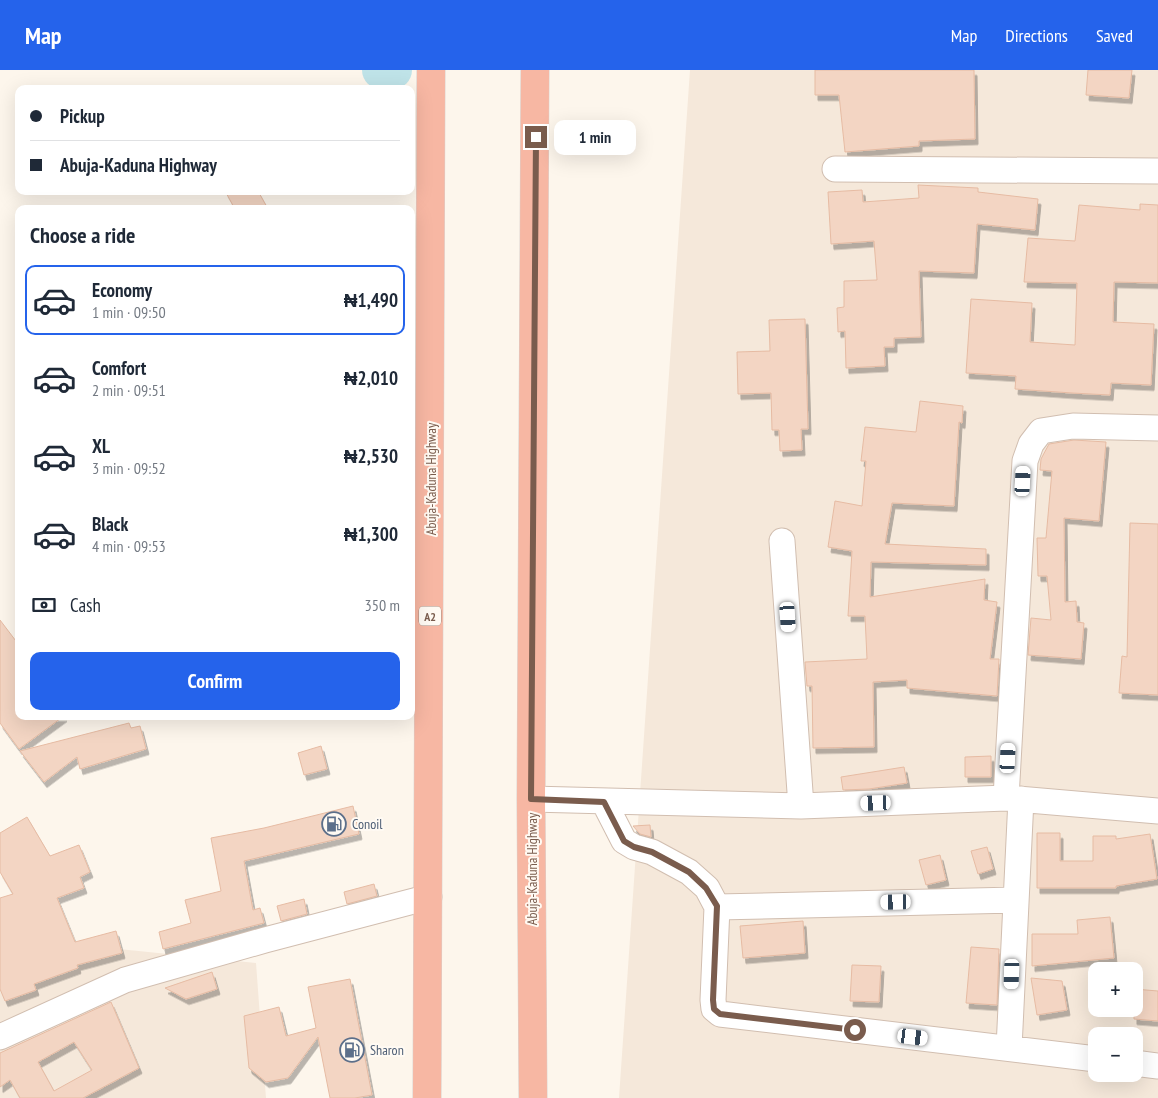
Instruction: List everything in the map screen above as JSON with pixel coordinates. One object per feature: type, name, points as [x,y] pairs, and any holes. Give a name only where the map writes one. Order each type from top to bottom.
[{"type":"highway","name":"Abuja-Kaduna Highway","points":[[427,1098],[431,70]]},
{"type":"highway","name":"Abuja-Kaduna Highway","points":[[533,1098],[531,799],[535,70]]},
{"type":"street","points":[[835,169],[1158,171]]},
{"type":"street","points":[[1009,1048],[1016,900],[1014,799],[1024,461],[1031,444],[1041,431],[1073,426],[1158,428]]},
{"type":"street","points":[[782,541],[801,806]]},
{"type":"street","points":[[531,799],[801,806],[1014,799],[1158,811]]},
{"type":"street","points":[[604,802],[624,841],[634,847],[652,852],[689,872],[706,888],[717,906],[713,1000],[714,1009],[720,1014],[1088,1058]]},
{"type":"street","points":[[0,1037],[125,980],[265,940],[429,897]]},
{"type":"street","points":[[717,906],[1016,900]]},
{"type":"street","points":[[1143,1064],[1158,1066]]},
{"type":"shaded area","points":[[690,70],[1158,70],[1158,1098],[619,1098]]},
{"type":"shaded area","points":[[0,944],[109,948],[256,963],[266,1098],[0,1098]]},
{"type":"building","points":[[815,70],[974,70],[975,139],[919,141],[919,146],[845,152],[839,95],[815,95]]},
{"type":"building","points":[[1088,70],[1132,70],[1129,98],[1086,95]]},
{"type":"building","points":[[918,185],[978,188],[978,192],[1038,199],[1035,230],[977,224],[974,273],[919,271],[921,337],[894,338],[894,347],[884,347],[885,366],[846,368],[845,331],[838,332],[837,308],[844,307],[844,281],[877,280],[874,241],[831,244],[828,192],[862,190],[863,202],[919,198]]},
{"type":"building","points":[[227,195],[260,195],[266,205],[233,205]]},
{"type":"building","points":[[1140,204],[1158,205],[1158,283],[1114,282],[1113,322],[1154,324],[1151,385],[1111,383],[1110,395],[1072,393],[1015,389],[1016,376],[966,373],[971,299],[1032,303],[1030,342],[1075,345],[1077,283],[1024,282],[1028,238],[1075,241],[1079,205],[1140,210]]},
{"type":"building","points":[[805,319],[808,429],[801,429],[802,450],[780,451],[779,430],[772,430],[771,393],[738,394],[737,352],[770,351],[769,320]]},
{"type":"building","points":[[920,401],[963,406],[962,423],[959,422],[954,506],[892,503],[885,544],[986,549],[986,565],[871,562],[870,597],[985,579],[984,600],[997,602],[990,659],[999,659],[997,696],[907,688],[907,680],[873,682],[874,747],[813,748],[812,686],[807,686],[805,662],[867,659],[865,616],[848,616],[852,551],[828,547],[835,501],[862,506],[866,461],[861,461],[865,427],[916,432]]},
{"type":"building","points":[[1074,440],[1106,442],[1099,521],[1064,518],[1065,602],[1076,601],[1077,622],[1084,623],[1081,659],[1028,655],[1031,618],[1051,620],[1047,576],[1038,576],[1037,538],[1046,538],[1052,471],[1040,470],[1041,459],[1049,444]]},
{"type":"building","points":[[1130,523],[1158,524],[1158,695],[1119,693],[1122,656],[1127,657]]},
{"type":"building","points":[[0,620],[15,640],[15,720],[59,720],[19,749],[0,723]]},
{"type":"building","points":[[129,723],[131,728],[140,726],[146,749],[80,769],[77,757],[44,782],[20,751]]},
{"type":"building","points":[[321,746],[327,769],[304,775],[298,753]]},
{"type":"building","points":[[991,756],[991,777],[965,777],[965,757]]},
{"type":"building","points":[[904,767],[907,783],[869,789],[843,790],[841,777]]},
{"type":"building","points":[[353,806],[359,834],[244,861],[253,910],[260,908],[264,923],[163,949],[159,932],[191,923],[185,900],[221,891],[211,838],[264,828]]},
{"type":"building","points":[[27,817],[50,856],[79,845],[90,872],[80,877],[84,888],[57,898],[75,942],[116,931],[122,953],[77,965],[78,968],[34,984],[36,990],[5,1001],[0,989],[0,898],[13,894],[0,872],[0,833]]},
{"type":"building","points":[[650,825],[651,837],[640,834],[633,826]]},
{"type":"building","points":[[1037,833],[1060,833],[1060,861],[1093,861],[1093,836],[1116,836],[1116,839],[1150,834],[1157,879],[1116,886],[1116,888],[1037,888]]},
{"type":"building","points":[[987,847],[993,869],[978,874],[971,851]]},
{"type":"building","points":[[940,855],[946,880],[926,885],[919,860]]},
{"type":"building","points":[[374,884],[377,896],[347,904],[344,892]]},
{"type":"building","points":[[304,899],[307,914],[281,921],[277,906]]},
{"type":"building","points":[[1110,917],[1114,958],[1032,966],[1032,934],[1078,934],[1077,920]]},
{"type":"building","points":[[803,921],[805,953],[743,958],[740,926]]},
{"type":"building","points":[[971,947],[999,949],[997,1005],[966,1003]]},
{"type":"building","points":[[852,965],[881,966],[879,1002],[850,1001]]},
{"type":"building","points":[[212,972],[217,989],[186,999],[165,988]]},
{"type":"building","points":[[1031,978],[1062,981],[1067,1010],[1037,1015]]},
{"type":"building","points":[[350,979],[372,1095],[355,1098],[330,1098],[318,1037],[288,1078],[266,1082],[249,1068],[244,1016],[279,1007],[286,1036],[316,1028],[308,987]]},
{"type":"building","points":[[1143,990],[1158,991],[1158,1021],[1134,1019],[1134,1017],[1143,1017]]},
{"type":"building","points":[[111,1002],[139,1068],[83,1098],[20,1098],[10,1080],[0,1087],[0,1053]],"holes":[[[74,1042],[92,1070],[54,1091],[38,1062]]]},
{"type":"waterway","points":[[381,70],[393,70]]},
{"type":"place","name":"Conoil","points":[[334,824]]},
{"type":"place","name":"Sharon","points":[[352,1050]]},
{"type":"route","points":[[536,137],[531,799],[604,802],[624,841],[634,847],[670,860],[689,872],[706,888],[717,906],[713,1000],[714,1009],[720,1014],[855,1030]]}]
